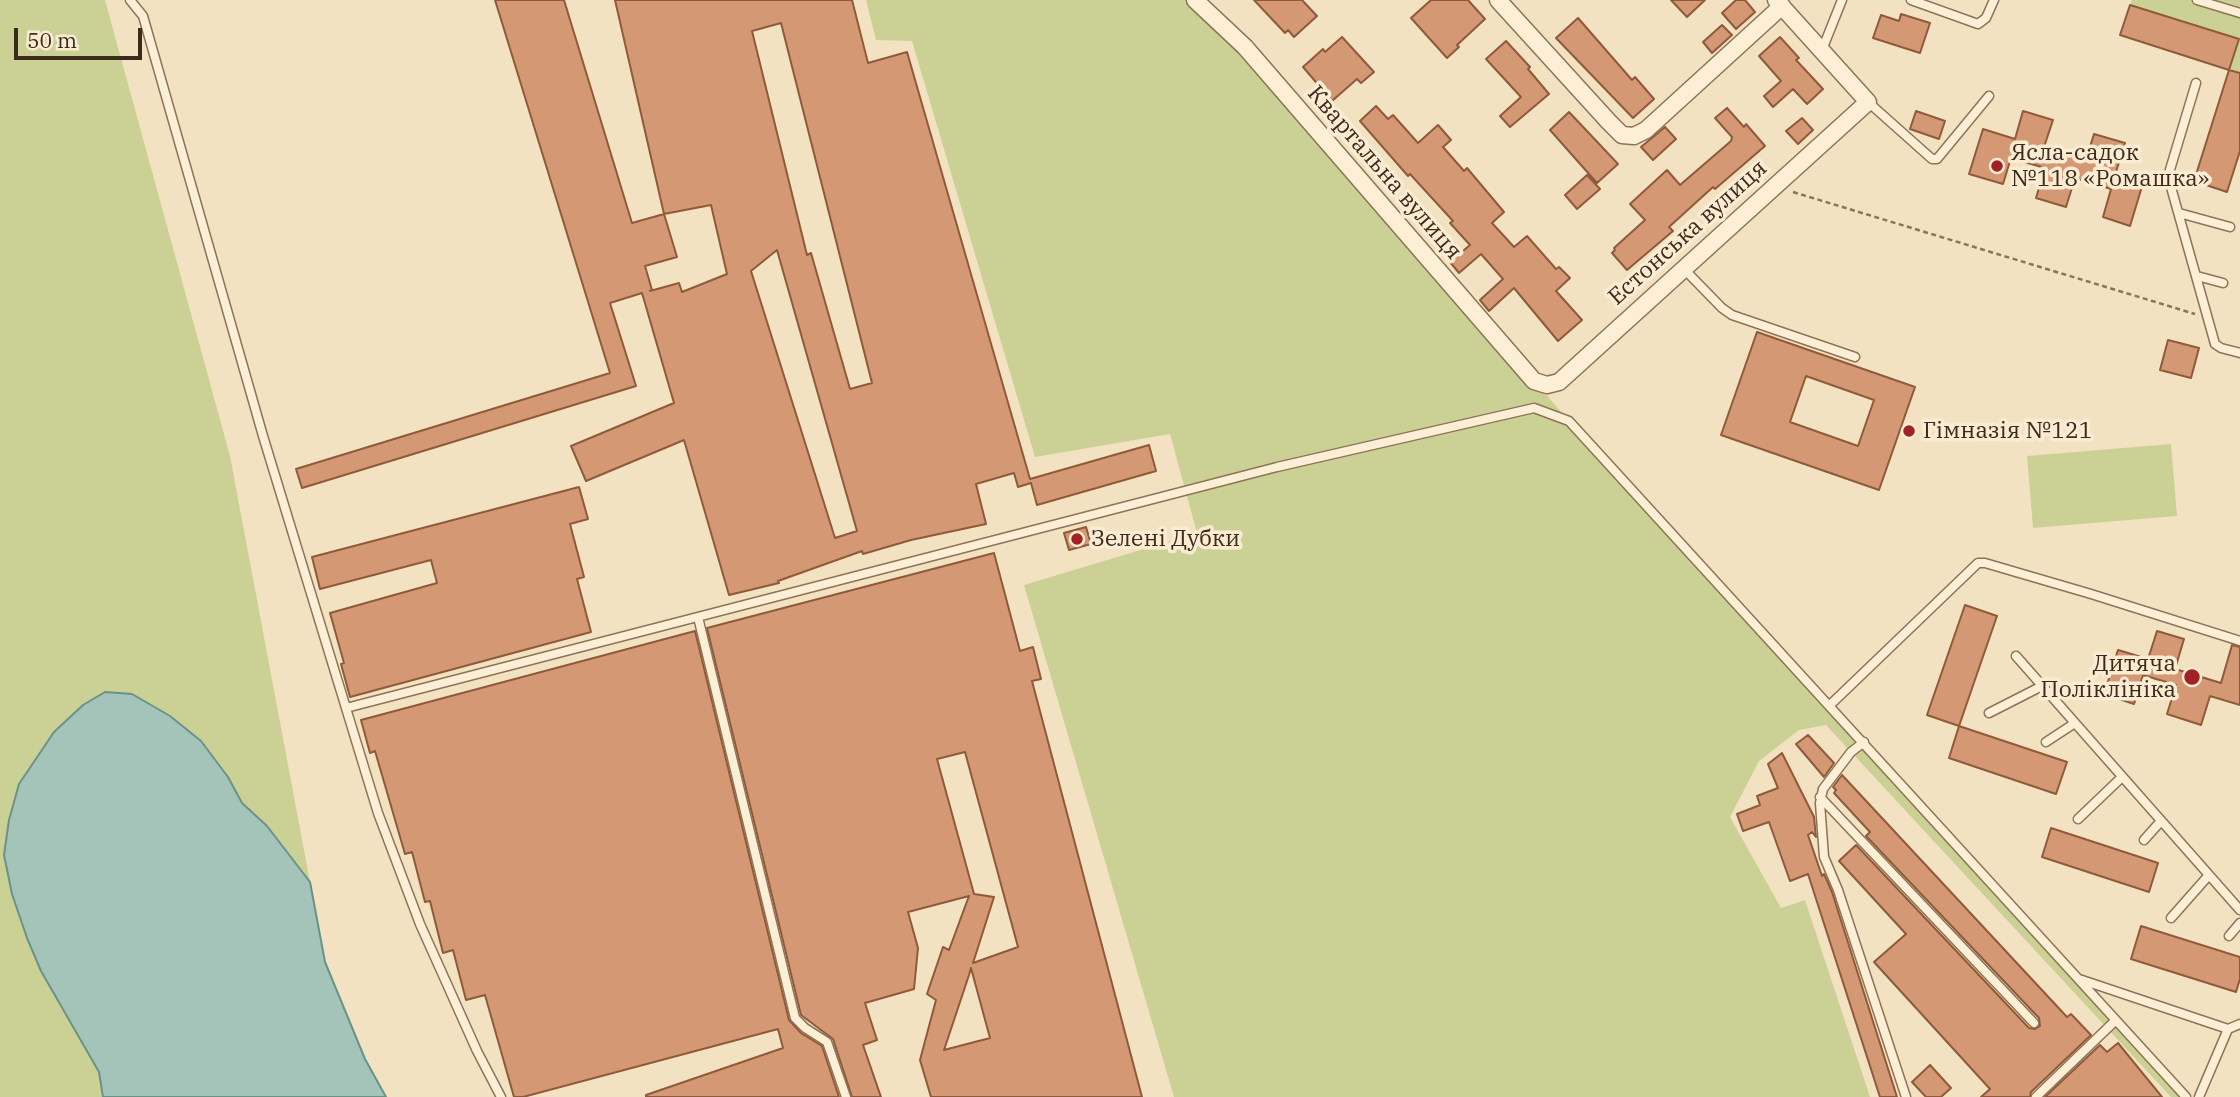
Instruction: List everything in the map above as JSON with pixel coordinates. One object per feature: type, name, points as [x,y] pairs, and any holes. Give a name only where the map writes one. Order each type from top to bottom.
[{"type":"street","name":"Квартальна вулиця","points":[[1195,0],[1245,47],[1534,381]]},
{"type":"street","points":[[1498,0],[1622,135],[1634,136],[1646,130],[1779,3],[1868,102]]},
{"type":"street","name":"Естонська вулиця","points":[[1534,381],[1547,385],[1559,382],[1868,102]]},
{"type":"lane","points":[[130,0],[143,16],[263,436],[378,813],[420,923],[477,1051],[501,1097]]},
{"type":"lane","points":[[1822,50],[1842,0]]},
{"type":"lane","points":[[1911,0],[1978,24],[1986,18],[1994,0]]},
{"type":"lane","points":[[2197,0],[2240,13]]},
{"type":"lane","points":[[2196,83],[2169,180],[2215,344],[2240,353]]},
{"type":"lane","points":[[1868,102],[1932,159],[1937,159],[1989,96]]},
{"type":"lane","points":[[2179,212],[2230,227]]},
{"type":"lane","points":[[1683,268],[1732,315],[1855,356]]},
{"type":"lane","points":[[2197,276],[2223,283]]},
{"type":"lane","points":[[346,708],[1277,467],[1534,408],[1569,421],[2186,1097]]},
{"type":"lane","points":[[1830,705],[1978,563],[2091,594],[2240,641]]},
{"type":"lane","points":[[698,617],[795,1018],[827,1042],[846,1097]]},
{"type":"lane","points":[[2016,656],[2240,909]]},
{"type":"lane","points":[[1989,713],[2042,686]]},
{"type":"lane","points":[[2046,742],[2075,723]]},
{"type":"lane","points":[[1864,742],[1837,770],[1820,797],[1824,857],[1838,890],[1906,1097]]},
{"type":"lane","points":[[2078,819],[2122,776]]},
{"type":"lane","points":[[1820,797],[2034,1023]]},
{"type":"lane","points":[[2144,840],[2161,821]]},
{"type":"lane","points":[[2171,918],[2209,875]]},
{"type":"lane","points":[[2229,936],[2240,923]]},
{"type":"lane","points":[[2078,979],[2228,1029],[2240,1024]]},
{"type":"lane","points":[[2036,1097],[2116,1020]]},
{"type":"lane","points":[[2199,1097],[2228,1029]]},
{"type":"path","points":[[1773,186],[2208,318]]},
{"type":"green space","points":[[0,0],[105,0],[230,456],[310,882],[267,826],[242,803],[228,777],[201,741],[170,716],[132,694],[19,784],[9,820],[4,855],[41,971],[99,1072],[103,1097],[0,1097]]},
{"type":"green space","points":[[866,0],[1195,0],[1245,47],[1569,421],[2186,1097],[2171,1097],[1826,725],[1799,730],[1759,761],[1730,817],[1781,908],[1805,900],[1870,1097],[1174,1097],[1024,585],[1197,533],[1170,434],[1035,457],[912,41],[876,40]]},
{"type":"green space","points":[[2132,0],[2240,0],[2240,73],[2229,70],[2238,39],[2130,5]]},
{"type":"green space","points":[[2171,444],[2177,516],[2033,528],[2027,456]]},
{"type":"water","points":[[105,692],[132,694],[170,716],[201,741],[228,777],[242,803],[267,826],[310,882],[325,962],[365,1059],[386,1097],[103,1097],[99,1072],[41,971],[27,938],[12,894],[4,855],[9,820],[19,784],[54,732],[83,705]]},
{"type":"building","points":[[495,0],[564,0],[632,223],[664,214],[615,0],[852,0],[868,63],[907,52],[1030,479],[1149,445],[1156,471],[1037,505],[1031,483],[1018,487],[1014,473],[976,484],[986,524],[911,540],[863,554],[862,551],[778,581],[779,583],[729,595],[684,440],[586,481],[571,446],[674,403],[642,293],[610,303],[636,386],[302,488],[296,469],[610,373]],"holes":[[[781,23],[872,383],[850,389],[811,253],[807,255],[752,31]],[[711,205],[727,274],[682,292],[679,283],[650,291],[652,290],[645,266],[677,257],[664,214]],[[777,250],[857,531],[835,538],[751,271]]]},
{"type":"building","points":[[1254,0],[1302,0],[1317,16],[1294,37],[1288,30],[1285,33]]},
{"type":"building","points":[[1431,0],[1468,0],[1485,19],[1447,58],[1411,18]]},
{"type":"building","points":[[1671,0],[1705,0],[1687,17]]},
{"type":"building","points":[[1736,0],[1745,0],[1755,12],[1736,29],[1722,13]]},
{"type":"building","points":[[2130,5],[2239,39],[2229,70],[2120,35]]},
{"type":"building","points":[[1901,14],[1930,23],[1920,53],[1873,38],[1881,15],[1899,21]]},
{"type":"building","points":[[1578,18],[1632,80],[1635,77],[1654,99],[1633,118],[1556,38]]},
{"type":"building","points":[[1722,25],[1732,35],[1712,53],[1703,42]]},
{"type":"building","points":[[1342,37],[1374,72],[1361,83],[1357,79],[1332,101],[1303,67]]},
{"type":"building","points":[[1780,37],[1799,58],[1796,60],[1823,89],[1807,104],[1793,89],[1773,107],[1764,96],[1781,81],[1759,56]]},
{"type":"building","points":[[1506,41],[1530,67],[1528,69],[1549,94],[1510,127],[1500,116],[1521,97],[1486,59]]},
{"type":"building","points":[[2229,70],[2240,73],[2240,151],[2227,192],[2194,181]]},
{"type":"building","points":[[1376,106],[1388,119],[1393,115],[1418,143],[1438,125],[1451,140],[1443,147],[1464,171],[1467,168],[1504,212],[1492,223],[1514,247],[1527,236],[1556,269],[1559,267],[1570,278],[1556,291],[1582,320],[1558,341],[1514,288],[1489,311],[1480,300],[1503,279],[1481,254],[1459,273],[1450,262],[1470,245],[1450,223],[1453,221],[1410,174],[1408,176],[1360,121]]},
{"type":"building","points":[[1727,108],[1744,127],[1746,124],[1765,146],[1715,189],[1713,187],[1669,227],[1673,231],[1627,270],[1612,253],[1614,248],[1645,220],[1630,204],[1667,170],[1680,185],[1731,141],[1732,137],[1715,118]]},
{"type":"building","points":[[1916,111],[1945,121],[1939,139],[1910,129]]},
{"type":"building","points":[[2023,111],[2053,120],[2044,147],[2086,160],[2094,134],[2125,143],[2116,172],[2144,180],[2130,226],[2103,217],[2111,189],[2075,178],[2066,207],[2036,198],[2045,168],[2011,158],[2003,184],[1969,174],[1983,129],[2015,139]]},
{"type":"building","points":[[1569,112],[1618,164],[1597,183],[1550,130]]},
{"type":"building","points":[[1802,118],[1813,130],[1798,144],[1786,131]]},
{"type":"building","points":[[1665,127],[1676,139],[1653,160],[1641,147]]},
{"type":"building","points":[[1587,175],[1600,189],[1577,209],[1565,195]]},
{"type":"building","points":[[1757,332],[1915,387],[1879,490],[1721,435]],"holes":[[[1806,376],[1874,400],[1858,446],[1790,422]]]},
{"type":"building","points":[[2168,340],[2199,348],[2191,378],[2160,370]]},
{"type":"building","points":[[579,487],[588,519],[570,524],[584,577],[577,579],[591,632],[350,697],[330,613],[437,583],[431,560],[320,589],[312,557]]},
{"type":"building","name":"Зелені Дубки","points":[[1086,527],[1091,544],[1069,550],[1064,533]]},
{"type":"building","points":[[994,553],[1020,651],[1033,647],[1041,679],[1032,681],[1142,1097],[931,1097],[920,1060],[936,1000],[927,994],[943,947],[949,950],[969,896],[908,912],[918,948],[914,989],[865,1003],[877,1040],[863,1045],[881,1097],[852,1097],[833,1039],[801,1015],[707,628]],"holes":[[[965,752],[1018,947],[973,963],[994,897],[974,894],[937,759]],[[971,968],[990,1038],[944,1050],[969,975]]]},
{"type":"building","points":[[1965,605],[1997,616],[1959,726],[1927,715]]},
{"type":"building","points":[[695,631],[789,1020],[801,1033],[822,1046],[839,1097],[646,1097],[783,1048],[778,1029],[523,1097],[514,1097],[485,995],[466,1000],[453,950],[443,953],[430,901],[425,902],[412,852],[405,854],[375,751],[370,753],[361,720]]},
{"type":"building","points":[[2157,631],[2184,639],[2175,669],[2221,683],[2232,645],[2240,647],[2240,705],[2210,696],[2201,725],[2167,714],[2176,685],[2143,675],[2134,704],[2104,694],[2118,650],[2148,659]]},
{"type":"building","points":[[1959,726],[2067,762],[2056,794],[1949,758]]},
{"type":"building","points":[[1808,735],[1834,763],[1824,777],[1796,744]]},
{"type":"building","points":[[1782,753],[1814,817],[1816,837],[1812,832],[1808,835],[1822,876],[1824,874],[1832,892],[1897,1097],[1880,1097],[1808,874],[1790,881],[1769,822],[1743,831],[1737,814],[1760,805],[1757,796],[1778,788],[1768,764]]},
{"type":"building","points":[[1842,775],[2067,1017],[2071,1014],[2091,1035],[2031,1092],[2030,1097],[1981,1097],[1990,1089],[1874,962],[1906,934],[1839,861],[1856,845],[2029,1028],[2040,1026],[2039,1018],[1866,836],[1870,832],[1834,793],[1836,790],[1833,787]]},
{"type":"building","points":[[2051,828],[2158,863],[2149,892],[2042,857]]},
{"type":"building","points":[[2141,926],[2240,957],[2240,979],[2236,992],[2131,959]]},
{"type":"building","points":[[2118,1043],[2162,1097],[2045,1097],[2100,1045],[2107,1052]]},
{"type":"building","points":[[1930,1065],[1951,1088],[1941,1097],[1926,1097],[1912,1082]]},
{"type":"place","name":"Ясла-садок №118 «Ромашка»","points":[[1997,166]]},
{"type":"place","name":"Гімназія №121","points":[[1909,431]]},
{"type":"place","name":"Зелені Дубки","points":[[1077,539]]},
{"type":"place","name":"Дитяча Поліклініка","points":[[2192,677]]}]
